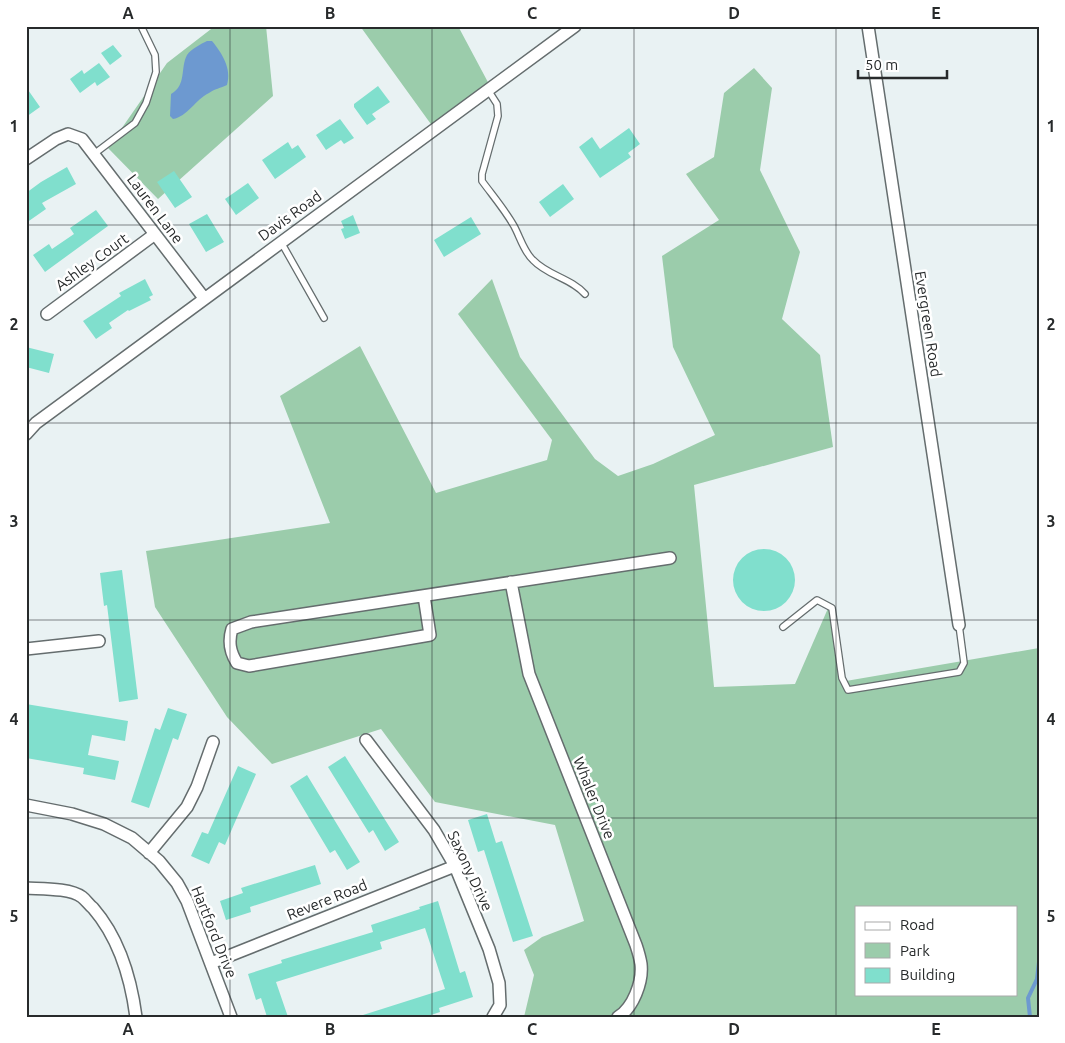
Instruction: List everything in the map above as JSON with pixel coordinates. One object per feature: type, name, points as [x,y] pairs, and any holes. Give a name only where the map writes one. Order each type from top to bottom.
[{"type":"street","name":"Davis Road","points":[[26,434],[36,423],[204,298],[575,26]]},
{"type":"street","name":"Evergreen Road","points":[[868,26],[959,626]]},
{"type":"street","name":"Lauren Lane","points":[[26,159],[56,139],[68,134],[82,139],[204,298]]},
{"type":"street","name":"Ashley Court","points":[[47,314],[155,234]]},
{"type":"street","points":[[424,596],[430,636],[249,666],[237,663],[232,655],[229,639],[232,629],[251,622],[670,558]]},
{"type":"street","name":"Whaler Drive","points":[[511,582],[529,674],[636,945],[642,966],[635,996],[624,1013],[618,1017]]},
{"type":"street","points":[[26,649],[99,641]]},
{"type":"street","name":"Saxony Drive","points":[[366,740],[434,830],[455,866],[489,949],[499,983],[500,1005],[493,1017]]},
{"type":"street","points":[[149,853],[187,807],[197,787],[213,742]]},
{"type":"street","name":"Hartford Drive","points":[[26,805],[72,814],[104,824],[132,838],[159,862],[177,883],[187,901],[231,1017]]},
{"type":"street","name":"Revere Road","points":[[211,963],[455,866]]},
{"type":"street","points":[[26,888],[61,890],[82,896],[104,921],[112,934],[133,992],[136,1017]]},
{"type":"lane","points":[[94,154],[135,123],[146,103],[156,72],[155,55],[141,26]]},
{"type":"lane","points":[[488,90],[497,104],[498,116],[482,174],[482,181],[514,225],[531,258],[542,269],[570,282],[580,288],[585,294]]},
{"type":"lane","points":[[281,242],[324,318]]},
{"type":"lane","points":[[783,627],[817,600],[832,608],[842,678],[848,690],[959,672],[964,663],[959,626]]},
{"type":"green space","points":[[215,26],[266,26],[273,96],[158,199],[108,148],[167,63]]},
{"type":"green space","points":[[360,26],[458,26],[490,86],[433,127]]},
{"type":"green space","points":[[754,68],[772,88],[760,170],[800,252],[782,319],[820,355],[833,447],[694,485],[714,687],[795,684],[829,606],[840,682],[1039,648],[1039,1017],[524,1017],[534,975],[524,950],[542,937],[584,921],[555,825],[435,802],[381,729],[272,764],[227,717],[155,607],[146,551],[330,523],[280,396],[360,346],[436,493],[547,460],[552,440],[458,314],[492,279],[520,357],[595,459],[618,476],[653,464],[715,435],[673,347],[662,256],[719,220],[686,174],[714,157],[724,93]]},
{"type":"water","points":[[207,41],[212,41],[225,62],[228,73],[227,85],[213,90],[183,115],[173,119],[170,116],[171,94],[179,86],[187,55]]},
{"type":"building","points":[[113,45],[122,56],[110,65],[101,53]]},
{"type":"building","points":[[99,63],[110,77],[97,86],[95,82],[80,93],[70,79],[82,70],[84,74]]},
{"type":"building","points":[[378,86],[390,102],[372,114],[376,119],[367,125],[354,107],[354,104]]},
{"type":"building","points":[[26,87],[40,107],[26,117]]},
{"type":"building","points":[[340,119],[354,138],[344,144],[341,140],[326,150],[316,135]]},
{"type":"building","points":[[629,128],[640,144],[628,153],[631,157],[600,178],[579,147],[592,137],[600,149]]},
{"type":"building","points":[[288,142],[292,149],[298,145],[306,157],[275,179],[262,160]]},
{"type":"building","points":[[67,167],[76,184],[42,203],[46,209],[26,223],[26,193]]},
{"type":"building","points":[[174,171],[192,197],[175,208],[157,182]]},
{"type":"building","points":[[248,183],[259,198],[236,215],[225,199]]},
{"type":"building","points":[[563,184],[574,199],[550,217],[539,202]]},
{"type":"building","points":[[96,210],[108,226],[45,272],[33,255],[49,244],[52,249],[74,234],[70,228]]},
{"type":"building","points":[[207,214],[224,242],[206,252],[189,224]]},
{"type":"building","points":[[353,215],[360,233],[345,239],[341,229],[344,228],[341,221]]},
{"type":"building","points":[[471,217],[481,234],[444,257],[434,240]]},
{"type":"building","points":[[145,279],[153,295],[149,297],[151,300],[128,310],[109,323],[112,328],[96,339],[83,321],[121,296],[119,293]]},
{"type":"building","points":[[26,347],[54,354],[49,373],[26,367]]},
{"type":"building","points":[[758,549],[770,549],[786,558],[793,568],[795,580],[793,592],[786,602],[770,611],[758,611],[747,606],[738,597],[733,586],[733,574],[738,563],[747,554]]},
{"type":"building","points":[[122,570],[138,699],[119,702],[107,605],[104,606],[100,573]]},
{"type":"building","points":[[26,704],[128,721],[125,741],[92,735],[88,755],[119,761],[115,780],[83,774],[84,768],[26,758],[26,733],[29,718],[26,718]]},
{"type":"building","points":[[168,708],[187,714],[178,740],[173,738],[149,808],[131,802],[155,728],[160,730]]},
{"type":"building","points":[[345,756],[399,842],[385,851],[373,830],[369,833],[328,767]]},
{"type":"building","points":[[238,766],[256,774],[225,845],[219,842],[209,864],[191,856],[202,832],[208,834]]},
{"type":"building","points":[[307,775],[360,862],[347,870],[335,850],[330,853],[290,786]]},
{"type":"building","points":[[487,814],[496,843],[502,841],[533,936],[513,942],[484,850],[478,852],[468,820]]},
{"type":"building","points":[[315,865],[321,884],[250,907],[251,912],[226,920],[220,901],[243,893],[241,888]]},
{"type":"building","points":[[438,901],[460,973],[465,971],[473,997],[439,1008],[440,1012],[425,1017],[363,1017],[363,1015],[445,989],[425,928],[380,942],[382,949],[276,982],[288,1017],[267,1017],[261,998],[256,1000],[248,974],[282,963],[281,960],[373,932],[371,925]]},
{"type":"waterway","points":[[1030,1017],[1028,998],[1037,979],[1039,962]]}]
